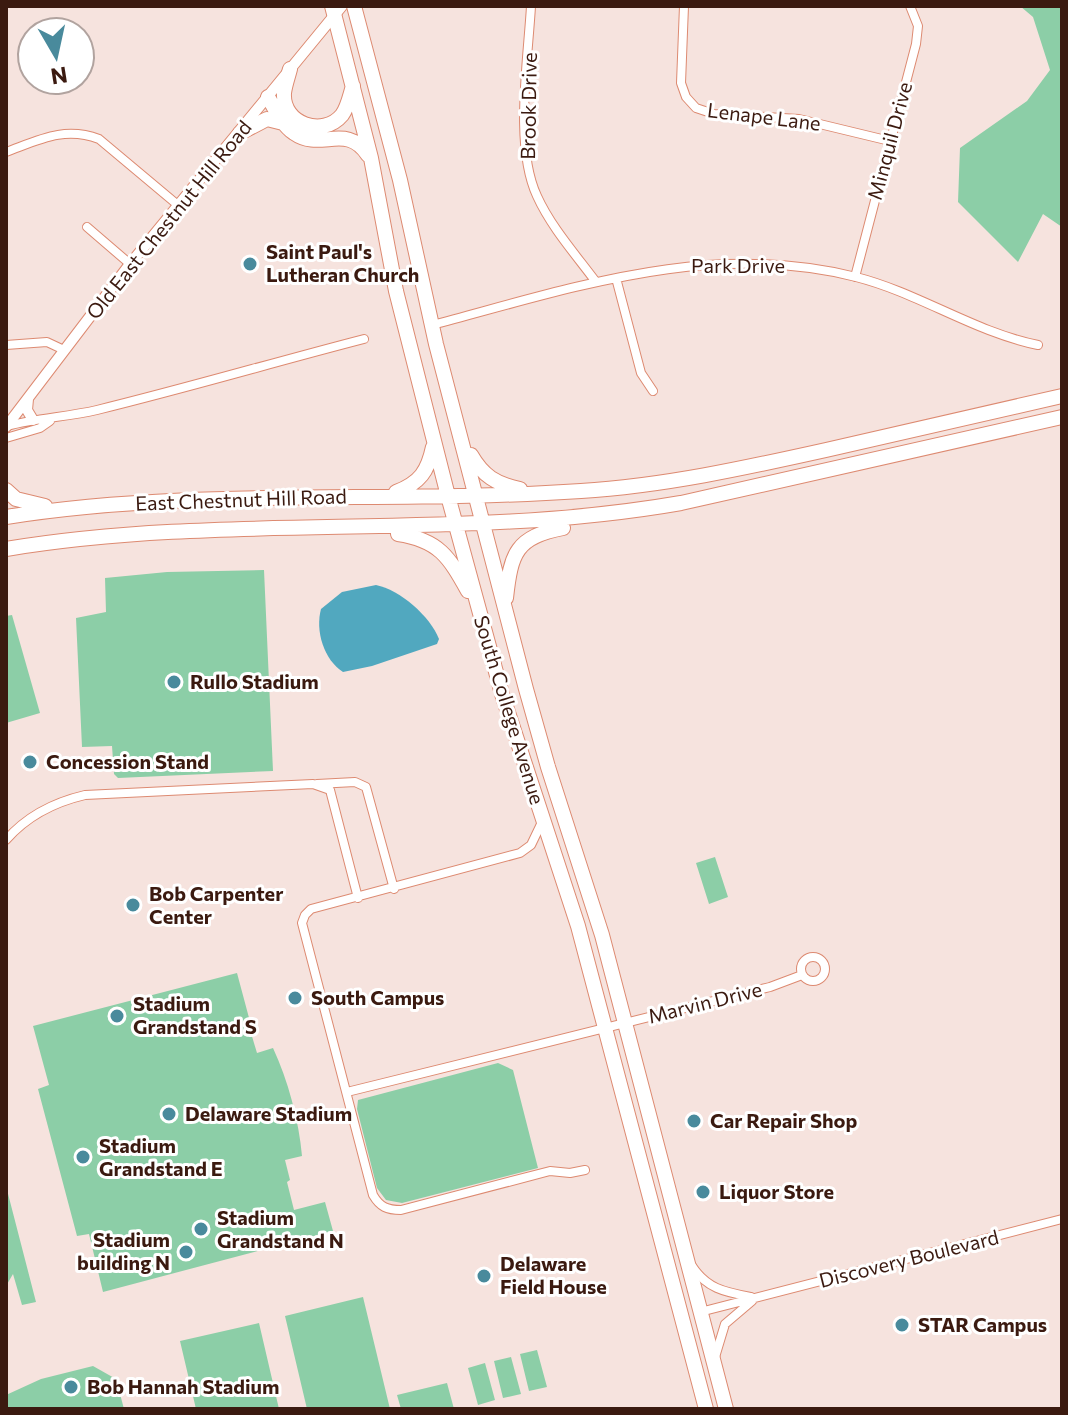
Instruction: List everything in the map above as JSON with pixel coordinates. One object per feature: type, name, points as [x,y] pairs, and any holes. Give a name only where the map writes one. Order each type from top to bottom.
[{"type":"main road","name":"South College Avenue","points":[[354,6],[400,180],[432,325],[542,746],[594,907],[726,1409]]},
{"type":"main road","name":"South College Avenue","points":[[336,9],[371,158],[396,291],[448,496],[478,608],[578,926],[706,1409]]},
{"type":"main road","points":[[290,69],[284,96],[288,109],[307,126],[326,127],[342,116],[353,85]]},
{"type":"main road","points":[[268,97],[283,123],[294,134],[310,140],[348,138],[358,141],[371,158]]},
{"type":"main road","points":[[240,133],[267,119],[283,123]]},
{"type":"main road","points":[[460,433],[479,469],[489,478],[498,484],[544,493],[621,487],[721,472],[1062,396]]},
{"type":"main road","points":[[505,606],[510,565],[520,547],[540,532],[711,497],[1062,417]]},
{"type":"main road","points":[[387,496],[419,481],[430,462],[434,443]]},
{"type":"main road","points":[[6,490],[28,504],[65,508]]},
{"type":"main road","name":"East Chestnut Hill Road","points":[[6,517],[65,508],[185,499],[544,493]]},
{"type":"main road","name":"East Chestnut Hill Road","points":[[6,549],[150,533],[484,525],[622,514]]},
{"type":"main road","points":[[360,528],[414,536],[440,549],[451,560],[478,608]]},
{"type":"street","name":"Brook Drive","points":[[531,6],[525,127],[529,175],[543,208],[596,282]]},
{"type":"street","name":"Lenape Lane","points":[[684,6],[681,83],[686,97],[696,108],[714,114],[799,119],[890,141]]},
{"type":"street","name":"Minquil Drive","points":[[855,277],[917,35],[917,18],[910,6]]},
{"type":"street","name":"Old East Chestnut Hill Road","points":[[6,426],[130,264],[240,133],[336,9]]},
{"type":"street","points":[[6,152],[52,134],[85,134],[99,139],[179,206]]},
{"type":"street","points":[[87,227],[130,264]]},
{"type":"street","name":"Park Drive","points":[[432,325],[666,267],[729,263],[792,266],[855,277],[899,291],[1004,336],[1038,345]]},
{"type":"street","points":[[616,278],[641,373],[653,391]]},
{"type":"street","points":[[6,426],[51,420],[364,339]]},
{"type":"street","points":[[6,345],[47,342],[64,350]]},
{"type":"street","points":[[28,397],[27,410],[33,420]]},
{"type":"street","points":[[6,438],[40,428],[51,420]]},
{"type":"street","points":[[6,840],[36,815],[61,802],[85,795],[355,782],[366,787],[394,889]]},
{"type":"street","points":[[313,784],[330,790],[358,898]]},
{"type":"street","points":[[543,820],[531,845],[520,853],[311,909],[302,923],[377,1202],[390,1210],[401,1210],[544,1173],[585,1170]]},
{"type":"street","name":"Marvin Drive","points":[[347,1092],[770,987],[802,975]]},
{"type":"street","name":"Discovery Boulevard","points":[[700,1312],[1062,1219]]},
{"type":"street","name":"Discovery Boulevard","points":[[686,1255],[699,1277],[714,1289],[756,1298]]},
{"type":"street","name":"Discovery Boulevard","points":[[714,1363],[725,1324],[756,1298]]},
{"type":"green space","points":[[1020,6],[1062,6],[1062,227],[1043,214],[1018,262],[958,202],[960,148],[1027,101],[1050,70],[1033,17]]},
{"type":"green space","name":"Rullo Stadium","points":[[264,570],[273,771],[118,778],[114,774],[112,746],[82,747],[76,618],[106,612],[105,578],[167,572]]},
{"type":"green space","points":[[12,615],[40,713],[6,723],[6,616]]},
{"type":"green space","points":[[715,857],[728,897],[709,904],[696,863]]},
{"type":"green space","name":"Delaware Stadium","points":[[237,973],[252,1029],[248,1033],[251,1033],[257,1053],[273,1048],[295,1115],[302,1156],[285,1160],[294,1210],[325,1202],[333,1231],[103,1292],[89,1234],[77,1236],[38,1089],[49,1085],[33,1026]]},
{"type":"green space","points":[[498,1063],[513,1070],[538,1168],[402,1203],[386,1200],[377,1188],[357,1109],[358,1100]]},
{"type":"green space","points":[[6,1186],[36,1302],[22,1305],[13,1274],[6,1286]]},
{"type":"green space","points":[[363,1297],[390,1409],[307,1409],[285,1316]]},
{"type":"green space","points":[[259,1323],[279,1409],[196,1409],[180,1341]]},
{"type":"green space","points":[[537,1350],[547,1387],[529,1391],[520,1354]]},
{"type":"green space","points":[[511,1357],[521,1394],[503,1398],[494,1361]]},
{"type":"green space","points":[[485,1363],[495,1400],[478,1405],[468,1368]]},
{"type":"green space","name":"Bob Hannah Stadium","points":[[93,1366],[116,1379],[124,1409],[6,1409],[6,1395],[41,1379]]},
{"type":"green space","points":[[447,1383],[454,1409],[401,1409],[397,1395]]},
{"type":"water","points":[[376,585],[395,592],[413,605],[439,639],[437,644],[372,666],[343,672],[326,653],[320,635],[321,609],[342,592]]},
{"type":"place","name":"Saint Paul's Lutheran Church","points":[[250,264]]},
{"type":"place","name":"Rullo Stadium","points":[[174,682]]},
{"type":"place","name":"Concession Stand","points":[[30,762]]},
{"type":"place","name":"Bob Carpenter Center","points":[[133,905]]},
{"type":"place","name":"South Campus","points":[[295,998]]},
{"type":"place","name":"Stadium Grandstand S","points":[[117,1016]]},
{"type":"place","name":"Delaware Stadium","points":[[169,1114]]},
{"type":"place","name":"Car Repair Shop","points":[[694,1121]]},
{"type":"place","name":"Stadium Grandstand E","points":[[83,1157]]},
{"type":"place","name":"Liquor Store","points":[[703,1192]]},
{"type":"place","name":"Stadium Grandstand N","points":[[201,1229]]},
{"type":"place","name":"Stadium building N","points":[[186,1252]]},
{"type":"place","name":"Delaware Field House","points":[[484,1276]]},
{"type":"place","name":"STAR Campus","points":[[902,1325]]},
{"type":"place","name":"Bob Hannah Stadium","points":[[71,1387]]}]
